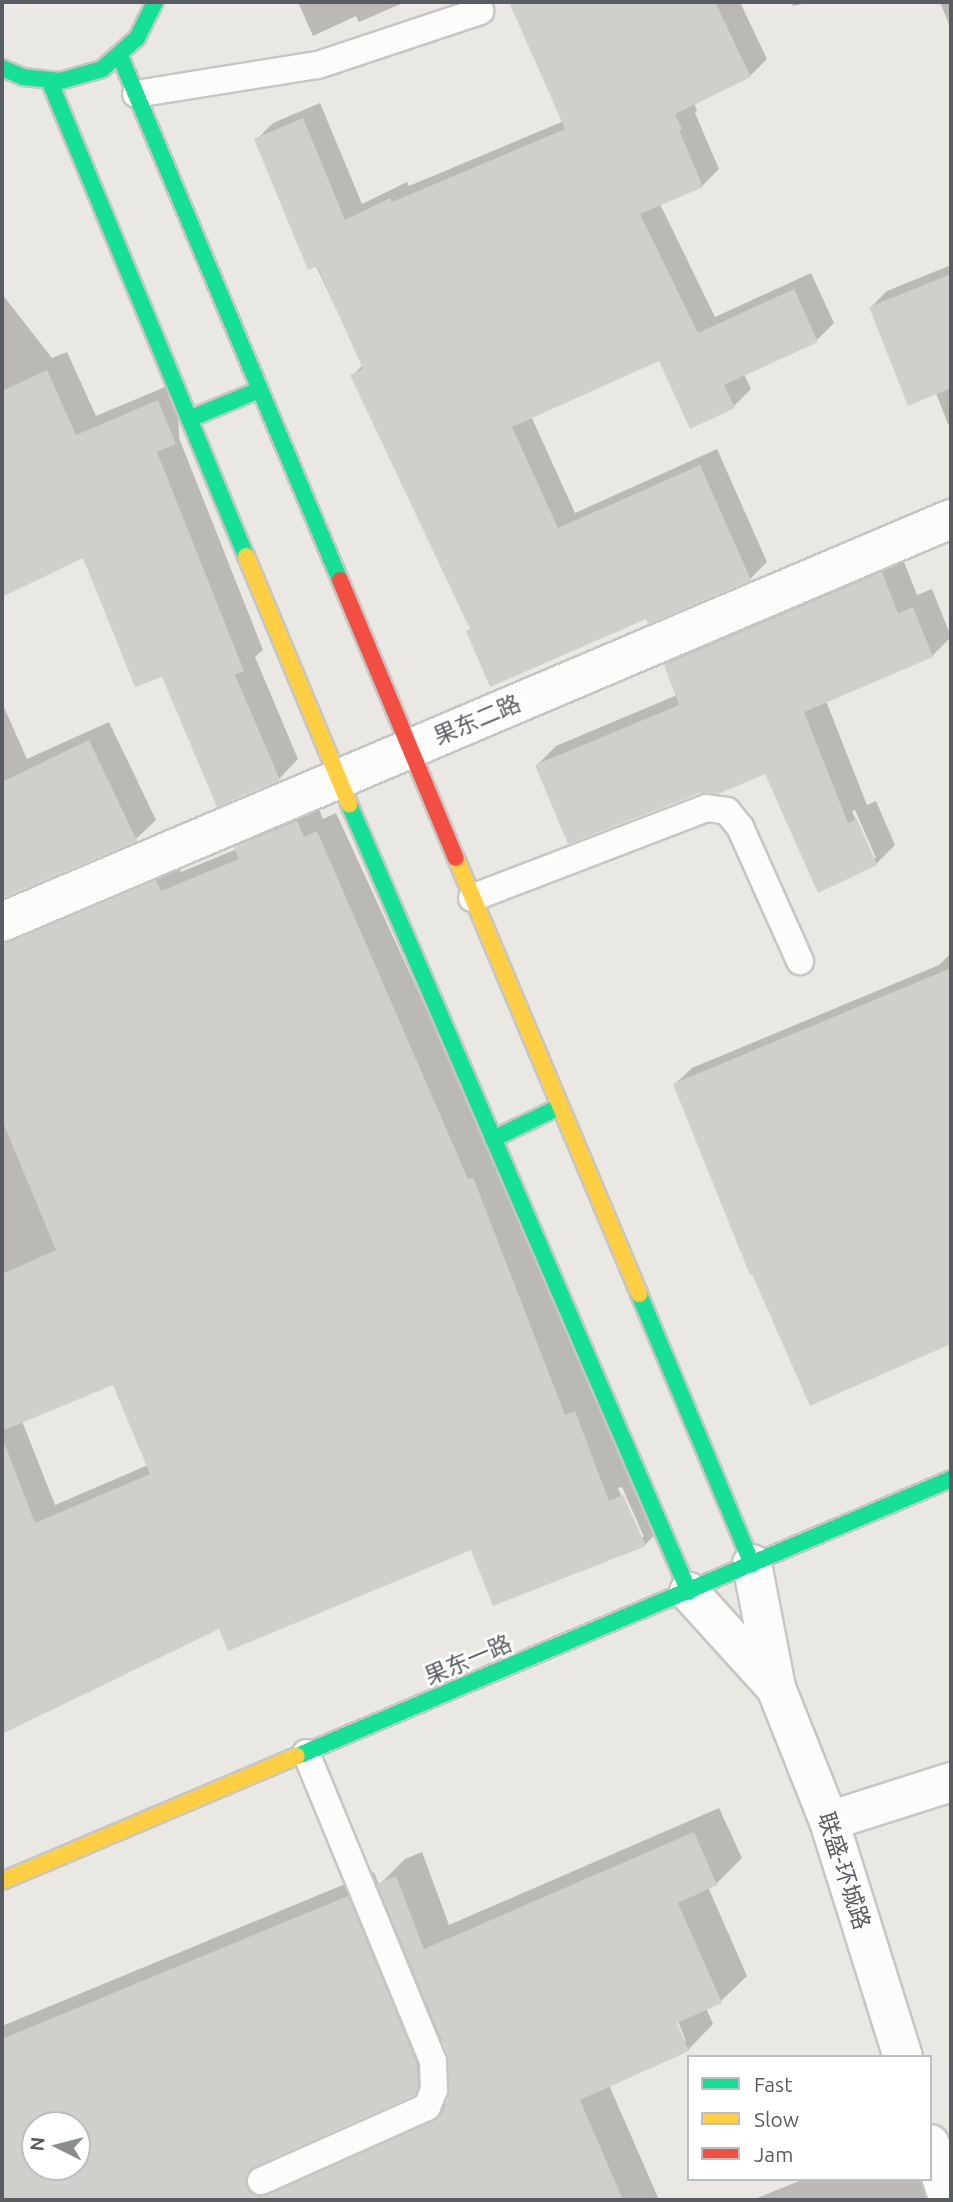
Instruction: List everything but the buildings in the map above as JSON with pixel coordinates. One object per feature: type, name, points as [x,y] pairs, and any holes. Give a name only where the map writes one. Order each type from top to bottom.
[{"type":"street","points":[[2,68],[23,77],[49,80],[81,77],[102,69],[120,56],[144,27],[155,2]]},
{"type":"street","points":[[120,56],[752,1564],[776,1688]]},
{"type":"street","points":[[49,80],[338,779],[689,1592],[776,1688]]},
{"type":"street","points":[[190,419],[259,390]]},
{"type":"street","name":"果东二路","points":[[2,922],[951,519]]},
{"type":"street","points":[[494,1139],[559,1107]]},
{"type":"street","name":"果东一路","points":[[2,1881],[951,1479]]},
{"type":"street","name":"联盛-环城路","points":[[776,1688],[829,1821],[902,2055]]},
{"type":"street","points":[[829,1821],[951,1782]]},
{"type":"street","points":[[932,2150],[949,2200]]},
{"type":"lane","points":[[136,94],[318,65],[480,11]]},
{"type":"lane","points":[[472,898],[706,808],[727,811],[740,827],[800,961]]},
{"type":"lane","points":[[261,2181],[426,2107],[434,2090],[433,2061],[306,1752]]},
{"type":"traffic: fast","points":[[2,68],[23,77],[60,81],[102,69],[137,38],[155,2]]},
{"type":"traffic: fast","points":[[120,56],[340,580]]},
{"type":"traffic: fast","points":[[49,80],[246,556]]},
{"type":"traffic: fast","points":[[189,419],[259,390]]},
{"type":"traffic: fast","points":[[349,804],[689,1592]]},
{"type":"traffic: fast","points":[[493,1139],[559,1107]]},
{"type":"traffic: fast","points":[[639,1294],[752,1564]]},
{"type":"traffic: fast","points":[[297,1756],[951,1479]]},
{"type":"traffic: slow","points":[[246,556],[349,804]]},
{"type":"traffic: slow","points":[[456,858],[639,1294]]},
{"type":"traffic: slow","points":[[2,1881],[297,1756]]},
{"type":"traffic: jam","points":[[340,580],[456,858]]}]
